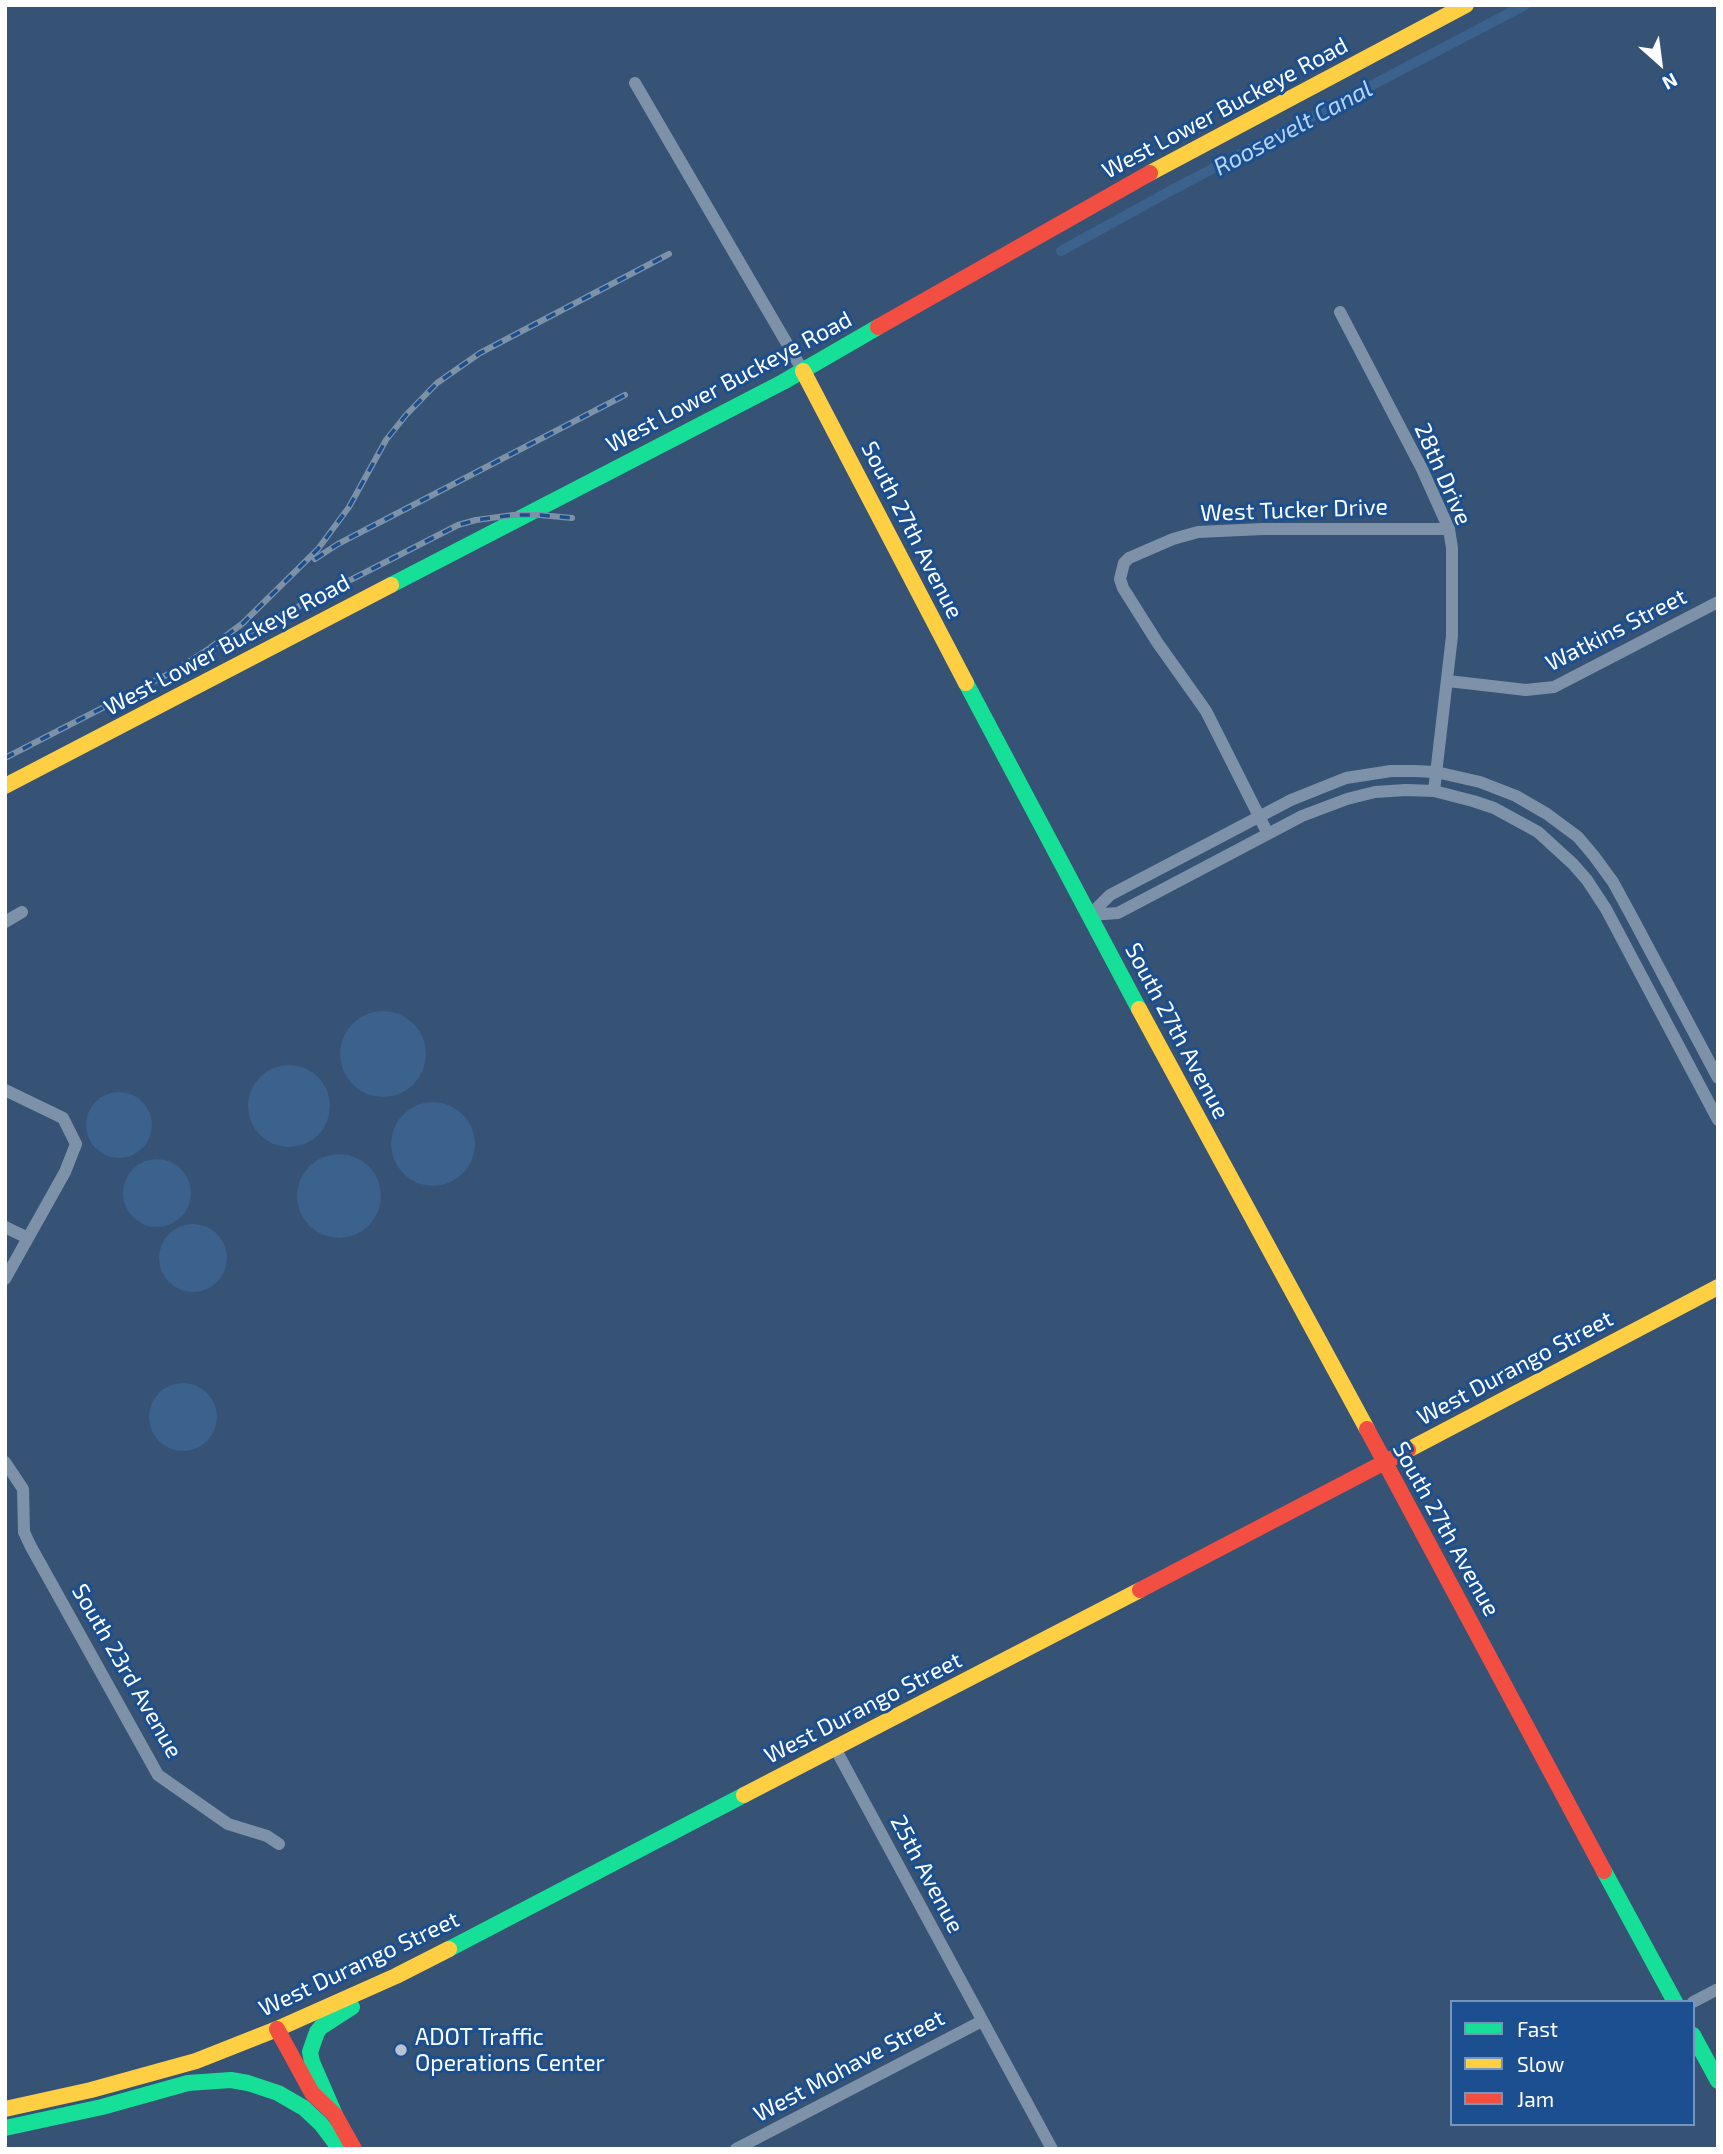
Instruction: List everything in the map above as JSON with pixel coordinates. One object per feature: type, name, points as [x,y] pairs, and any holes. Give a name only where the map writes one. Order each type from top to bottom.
[{"type":"main road","name":"West Lower Buckeye Road","points":[[5,786],[803,371],[1220,134],[1466,5]]},
{"type":"main road","name":"South 27th Avenue","points":[[803,371],[1230,1179],[1674,2000]]},
{"type":"main road","name":"West Durango Street","points":[[5,2107],[91,2090],[196,2061],[277,2029],[396,1976],[1718,1287]]},
{"type":"main road","points":[[354,2149],[335,2115],[310,2052],[317,2032],[328,2021],[396,1976]]},
{"type":"main road","points":[[277,2029],[312,2093],[335,2115]]},
{"type":"main road","points":[[1695,2039],[1718,2081]]},
{"type":"main road","points":[[5,2128],[102,2107],[188,2083],[231,2080],[278,2093],[304,2108],[321,2124],[340,2149]]},
{"type":"street","name":"South 27th Avenue","points":[[635,83],[803,371]]},
{"type":"street","name":"28th Drive","points":[[1340,312],[1422,469],[1449,528],[1453,606],[1448,681],[1434,792]]},
{"type":"street","name":"West Tucker Drive","points":[[1268,834],[1206,711],[1123,588],[1120,579],[1124,564],[1129,558],[1173,539],[1198,532],[1449,528]]},
{"type":"street","name":"Watkins Street","points":[[1448,681],[1525,690],[1554,687],[1718,602]]},
{"type":"street","points":[[1090,915],[1110,895],[1291,800],[1346,778],[1391,771],[1436,772],[1480,782],[1516,796],[1578,837],[1613,882],[1718,1078]]},
{"type":"street","points":[[1090,915],[1118,913],[1302,816],[1347,799],[1375,792],[1406,790],[1434,792],[1473,801],[1519,820],[1538,832],[1573,863],[1606,909],[1718,1120]]},
{"type":"street","points":[[5,922],[22,912]]},
{"type":"street","points":[[5,1090],[63,1118],[76,1144],[65,1172],[5,1279]]},
{"type":"street","points":[[5,1227],[28,1238]]},
{"type":"street","name":"South 23rd Avenue","points":[[5,1462],[23,1489],[24,1532],[30,1545],[158,1775],[228,1824],[267,1836],[279,1844]]},
{"type":"street","name":"25th Avenue","points":[[835,1748],[1052,2149]]},
{"type":"street","points":[[1695,2001],[1718,1989]]},
{"type":"street","name":"West Mohave Street","points":[[736,2149],[982,2021]]},
{"type":"water","points":[[383,1011],[407,1018],[419,1030],[426,1054],[419,1078],[407,1090],[383,1097],[359,1090],[347,1078],[340,1054],[347,1030],[359,1018]]},
{"type":"water","points":[[281,1065],[297,1065],[312,1072],[323,1083],[330,1098],[327,1122],[318,1135],[297,1147],[281,1147],[266,1140],[255,1129],[248,1114],[248,1098],[255,1083],[266,1072]]},
{"type":"water","points":[[112,1092],[126,1092],[138,1097],[147,1106],[152,1125],[150,1138],[143,1149],[126,1158],[112,1158],[100,1153],[91,1144],[86,1132],[86,1118],[91,1106],[100,1097]]},
{"type":"water","points":[[433,1102],[449,1105],[463,1114],[472,1128],[475,1144],[472,1160],[463,1174],[449,1183],[433,1186],[417,1183],[403,1174],[394,1160],[391,1144],[394,1128],[403,1114],[417,1105]]},
{"type":"water","points":[[339,1154],[355,1157],[369,1166],[378,1180],[381,1196],[378,1212],[369,1226],[355,1235],[339,1238],[323,1235],[309,1226],[300,1212],[297,1196],[300,1180],[309,1166],[323,1157]]},
{"type":"water","points":[[157,1159],[170,1162],[181,1169],[188,1180],[191,1193],[188,1206],[181,1217],[170,1224],[157,1227],[144,1224],[133,1217],[126,1206],[123,1193],[126,1180],[133,1169],[144,1162]]},
{"type":"water","points":[[193,1224],[206,1227],[217,1234],[224,1245],[227,1258],[224,1271],[217,1282],[206,1289],[193,1292],[180,1289],[169,1282],[162,1271],[159,1258],[162,1245],[169,1234],[180,1227]]},
{"type":"water","points":[[183,1383],[196,1386],[207,1393],[214,1404],[217,1417],[214,1430],[207,1441],[196,1448],[183,1451],[170,1448],[159,1441],[152,1430],[149,1417],[152,1404],[159,1393],[170,1386]]},
{"type":"waterway","name":"Roosevelt Canal","points":[[1061,251],[1525,5]]},
{"type":"railway","points":[[176,670],[243,623],[318,549],[349,507],[386,440],[437,383],[480,353],[669,254]]},
{"type":"railway","points":[[315,559],[338,544],[625,395]]},
{"type":"railway","points":[[229,642],[458,525],[513,515],[572,518]]},
{"type":"railway","points":[[5,758],[182,667]]},
{"type":"traffic: fast","points":[[391,585],[783,382],[878,327]]},
{"type":"traffic: fast","points":[[966,683],[1139,1009]]},
{"type":"traffic: fast","points":[[449,1949],[744,1795]]},
{"type":"traffic: fast","points":[[1604,1871],[1674,2000]]},
{"type":"traffic: fast","points":[[335,2115],[310,2052],[321,2027],[352,2007]]},
{"type":"traffic: fast","points":[[1695,2039],[1718,2081]]},
{"type":"traffic: fast","points":[[5,2128],[102,2107],[188,2083],[231,2080],[278,2093],[304,2108],[321,2124],[340,2149]]},
{"type":"traffic: slow","points":[[1150,173],[1466,5]]},
{"type":"traffic: slow","points":[[803,371],[966,683]]},
{"type":"traffic: slow","points":[[5,786],[391,585]]},
{"type":"traffic: slow","points":[[1139,1009],[1367,1429]]},
{"type":"traffic: slow","points":[[1408,1450],[1718,1287]]},
{"type":"traffic: slow","points":[[744,1795],[1140,1590]]},
{"type":"traffic: slow","points":[[5,2109],[91,2090],[196,2061],[277,2029],[396,1976],[449,1949]]},
{"type":"traffic: jam","points":[[878,327],[1150,173]]},
{"type":"traffic: jam","points":[[1367,1429],[1604,1871]]},
{"type":"traffic: jam","points":[[1140,1590],[1408,1450]]},
{"type":"traffic: jam","points":[[277,2029],[312,2093],[335,2115],[354,2149]]},
{"type":"place","name":"ADOT Traffic Operations Center","points":[[401,2050]]}]
